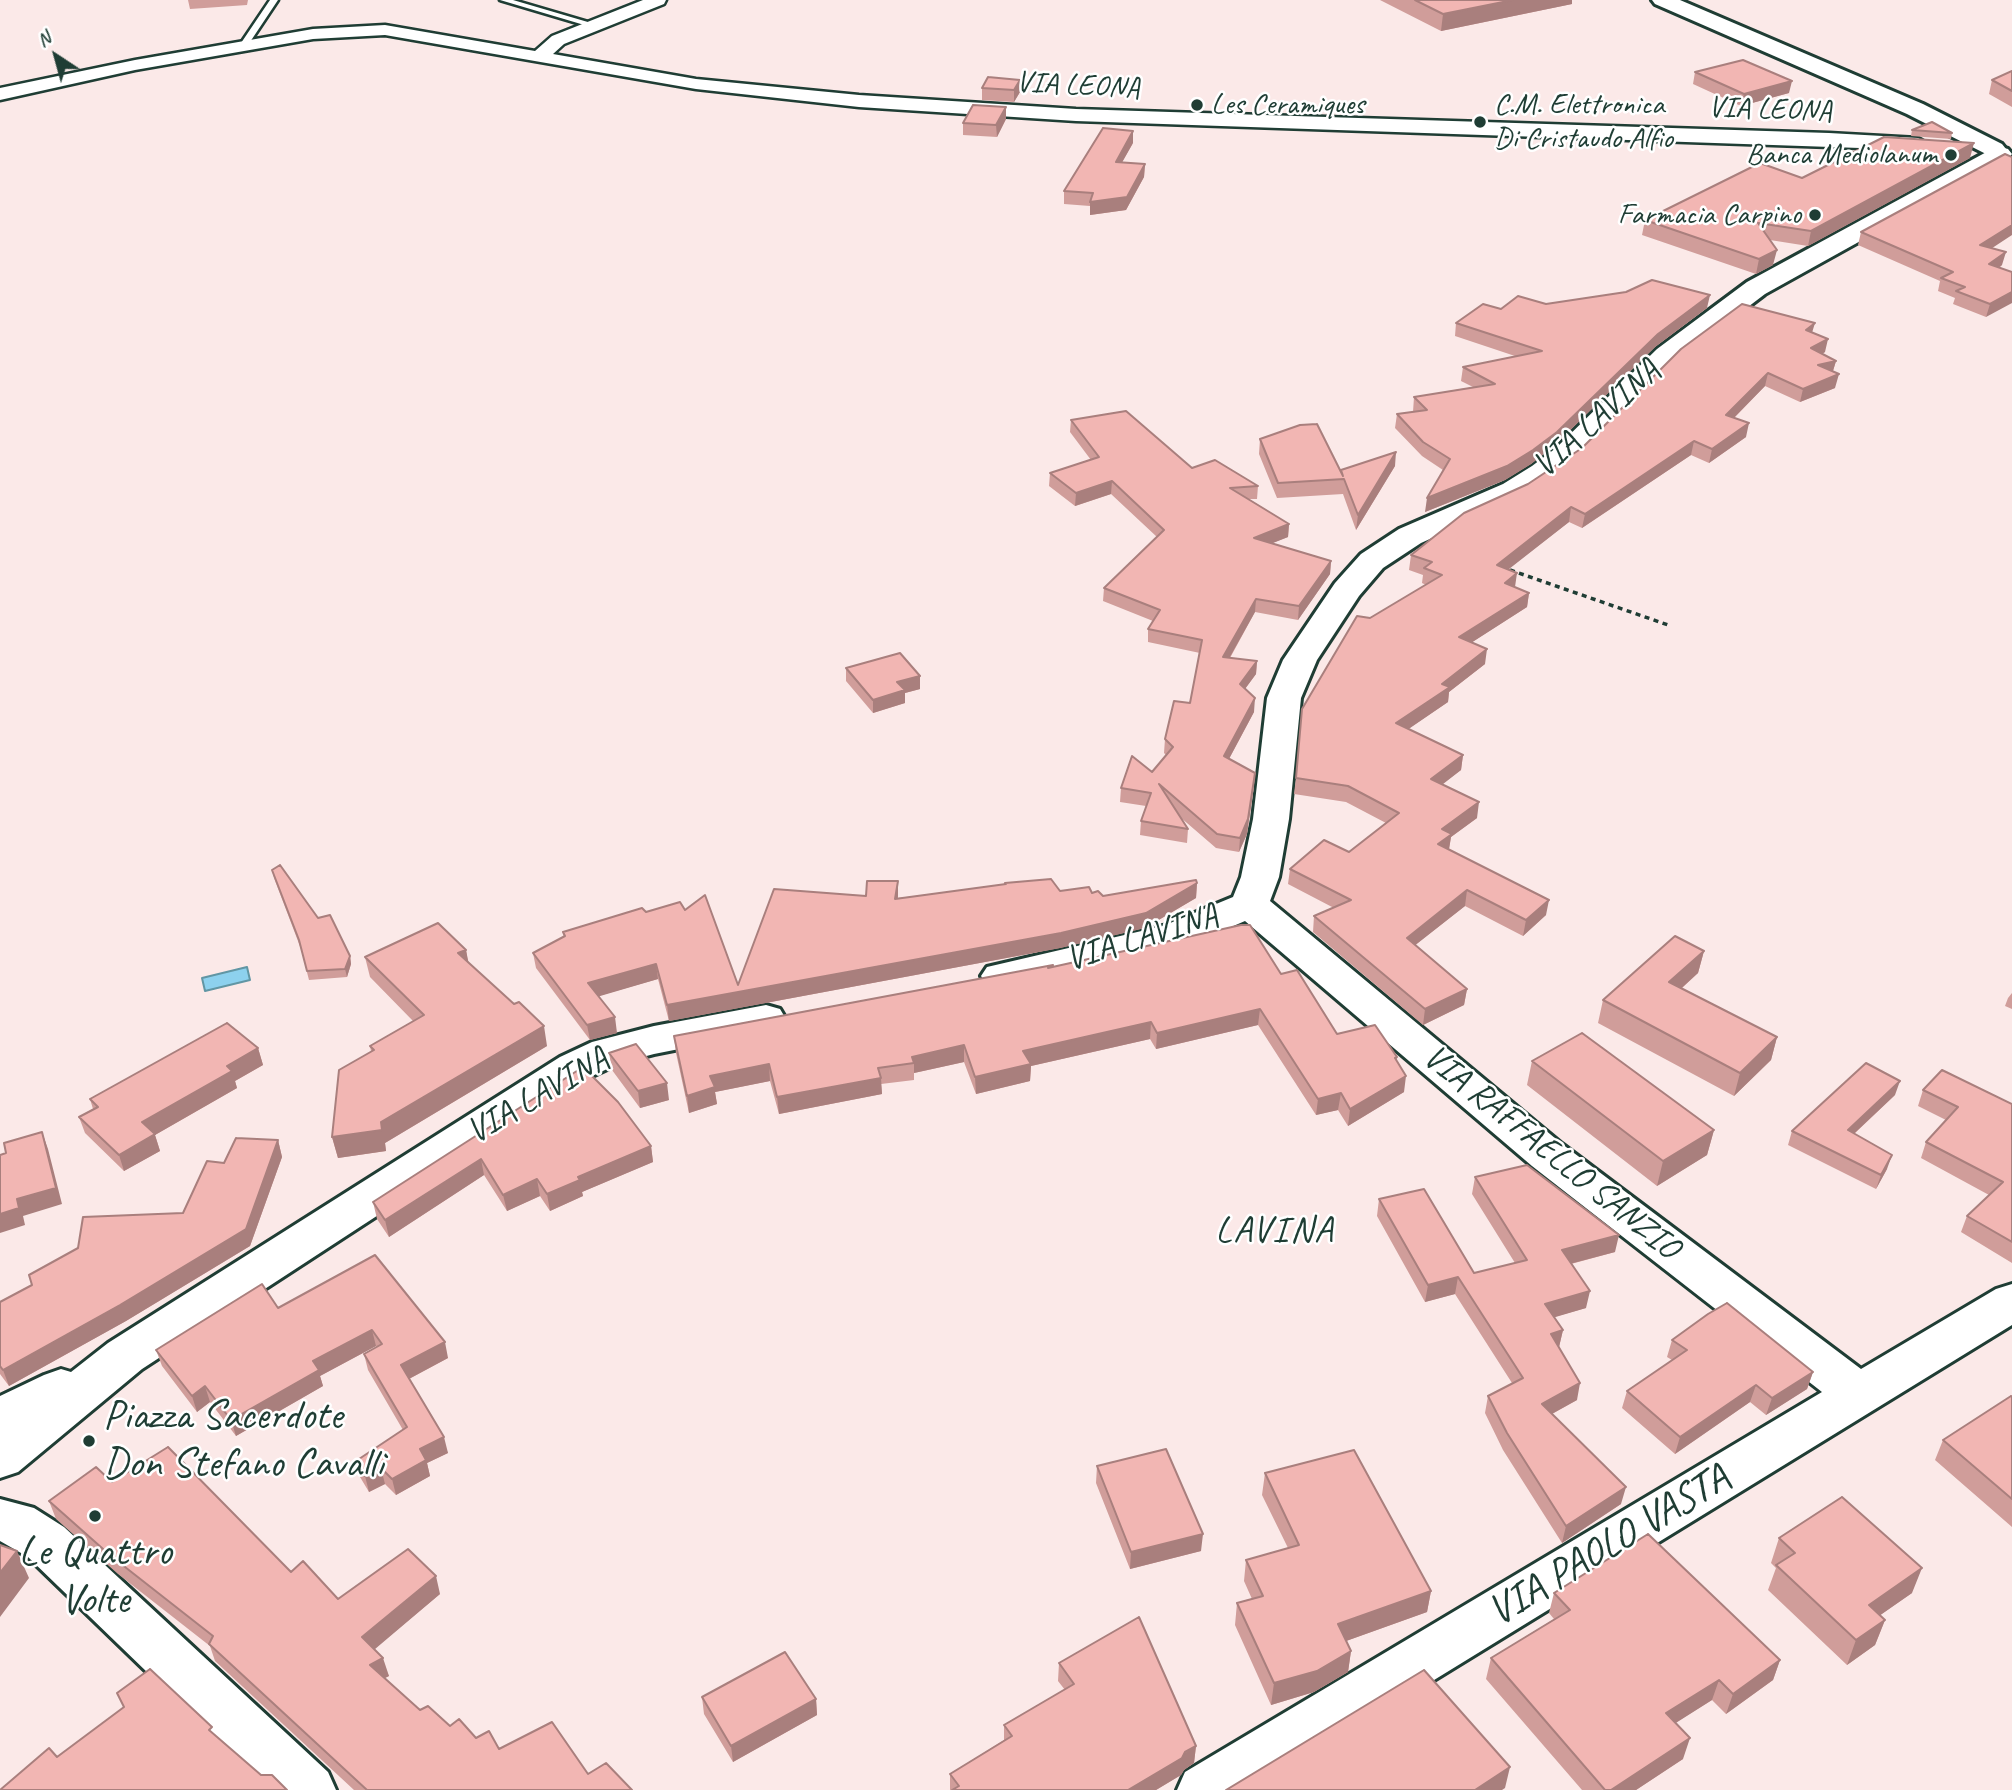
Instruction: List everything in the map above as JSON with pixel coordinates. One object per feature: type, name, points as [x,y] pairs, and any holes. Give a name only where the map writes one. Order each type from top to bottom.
[{"type":"street","points":[[540,56],[558,40],[658,0]]},
{"type":"street","points":[[1662,0],[2005,150]]},
{"type":"street","name":"VIA LEONA","points":[[0,94],[313,34],[385,30],[696,84],[859,101],[1076,115],[1829,139],[2005,150]]},
{"type":"street","name":"VIA LAVINA","points":[[966,982],[1061,964],[1175,936],[1250,904],[1261,877],[1271,819],[1284,698],[1300,660],[1346,590],[1372,561],[1410,536],[1514,490],[1543,472],[1567,454],[1667,355],[1756,288],[1968,174],[2005,150]]},
{"type":"street","name":"VIA RAFFAELLO SANZIO","points":[[1250,904],[1547,1154],[1859,1394]]},
{"type":"street","name":"VIA LAVINA","points":[[0,1418],[125,1356],[575,1067],[607,1052],[654,1040],[803,1012]]},
{"type":"street","name":"VIA PAOLO VASTA","points":[[1205,1790],[2012,1302]]},
{"type":"street","name":"VIA LAVINA","points":[[0,1458],[125,1356]]},
{"type":"street","points":[[0,1520],[16,1523],[46,1542],[308,1790]]},
{"type":"lane","points":[[243,46],[274,0]]},
{"type":"lane","points":[[505,0],[594,25]]},
{"type":"path","points":[[1506,569],[1671,626]]},
{"type":"water","points":[[247,967],[250,980],[205,991],[202,978]]},
{"type":"building","points":[[1415,0],[1513,0],[1443,14]]},
{"type":"building","points":[[1743,60],[1792,81],[1744,94],[1695,72]]},
{"type":"building","points":[[2012,71],[2012,91],[1992,80]]},
{"type":"building","points":[[988,77],[1020,80],[1014,90],[982,88]]},
{"type":"building","points":[[973,105],[1006,107],[996,125],[963,123]]},
{"type":"building","points":[[1932,122],[1952,133],[1912,130]]},
{"type":"building","points":[[1103,128],[1133,131],[1116,162],[1145,164],[1127,197],[1090,202],[1093,193],[1064,191]]},
{"type":"building","points":[[1884,137],[1974,143],[1811,231],[1758,223],[1777,250],[1759,259],[1645,220],[1760,163],[1802,178]]},
{"type":"building","points":[[2005,154],[2012,157],[2012,225],[1980,245],[2006,252],[1989,264],[2012,272],[2012,292],[1990,304],[1956,291],[1965,287],[1941,278],[1953,272],[1861,232]]},
{"type":"building","points":[[1652,280],[1710,295],[1658,334],[1557,432],[1533,450],[1507,466],[1427,498],[1450,459],[1423,442],[1397,414],[1427,410],[1414,397],[1495,384],[1463,367],[1542,351],[1456,323],[1483,304],[1501,309],[1518,296],[1546,304],[1626,292]]},
{"type":"building","points":[[1742,304],[1815,323],[1806,330],[1828,339],[1811,348],[1836,361],[1818,365],[1839,374],[1803,389],[1768,373],[1726,415],[1749,423],[1712,449],[1694,441],[1585,514],[1571,507],[1497,565],[1517,573],[1505,583],[1529,593],[1459,637],[1487,649],[1442,684],[1450,687],[1396,723],[1463,755],[1431,779],[1479,802],[1442,829],[1452,834],[1438,844],[1549,900],[1526,920],[1467,890],[1407,938],[1467,989],[1425,1009],[1314,916],[1351,900],[1290,869],[1324,840],[1349,852],[1399,813],[1348,786],[1296,778],[1302,709],[1357,616],[1370,618],[1442,575],[1424,568],[1432,562],[1411,555],[1464,513],[1528,484],[1582,448],[1681,349]]},
{"type":"building","points":[[1126,411],[1192,468],[1215,460],[1258,486],[1230,488],[1289,524],[1254,538],[1331,561],[1299,606],[1256,599],[1223,657],[1257,661],[1240,684],[1255,698],[1224,756],[1255,773],[1248,819],[1240,838],[1217,834],[1159,784],[1188,829],[1141,821],[1151,793],[1121,788],[1132,756],[1152,772],[1173,747],[1165,739],[1174,701],[1190,703],[1202,640],[1148,629],[1160,610],[1104,588],[1164,530],[1112,481],[1076,493],[1050,473],[1099,457],[1071,420]]},
{"type":"building","points":[[1317,424],[1343,476],[1341,470],[1396,452],[1358,515],[1344,479],[1278,483],[1260,439],[1300,425]]},
{"type":"building","points":[[900,653],[920,676],[897,682],[905,690],[873,700],[846,668]]},
{"type":"building","points":[[280,865],[318,918],[330,915],[350,956],[345,969],[307,971],[299,940],[272,870]]},
{"type":"building","points":[[1051,879],[1060,891],[1089,887],[1092,893],[1098,891],[1103,896],[1196,880],[1197,883],[1146,913],[1061,933],[667,1005],[656,964],[588,983],[615,1017],[587,1025],[533,953],[565,936],[563,932],[642,908],[646,912],[680,902],[685,910],[705,895],[738,985],[774,889],[866,896],[867,881],[898,881],[895,899]]},
{"type":"building","points":[[438,923],[466,950],[458,953],[514,1004],[519,1002],[544,1026],[381,1122],[382,1130],[332,1137],[339,1070],[374,1050],[370,1046],[424,1015],[365,957]]},
{"type":"building","points":[[1250,925],[1281,974],[1297,970],[1337,1034],[1375,1025],[1397,1057],[1395,1058],[1406,1076],[1350,1109],[1341,1093],[1318,1099],[1260,1009],[1157,1033],[1151,1022],[1023,1051],[1031,1064],[975,1077],[964,1045],[912,1057],[914,1063],[878,1068],[881,1078],[777,1097],[769,1064],[710,1076],[715,1087],[687,1096],[674,1036],[1053,965],[1048,968]]},
{"type":"building","points":[[1675,936],[1704,951],[1669,982],[1777,1037],[1740,1073],[1603,1000]]},
{"type":"building","points":[[227,1023],[258,1048],[227,1066],[232,1071],[142,1122],[155,1134],[119,1155],[79,1117],[98,1107],[90,1099]]},
{"type":"building","points":[[1582,1033],[1714,1130],[1663,1161],[1532,1061]]},
{"type":"building","points":[[636,1044],[667,1083],[638,1091],[609,1053]]},
{"type":"building","points":[[1866,1063],[1900,1081],[1848,1130],[1892,1155],[1881,1175],[1792,1131]]},
{"type":"building","points":[[583,1067],[618,1102],[651,1146],[578,1177],[580,1180],[547,1194],[537,1179],[503,1195],[481,1159],[385,1220],[373,1202]]},
{"type":"building","points":[[1942,1070],[2012,1104],[2012,1242],[1967,1216],[2003,1182],[1926,1142],[1958,1107],[1923,1090]]},
{"type":"building","points":[[42,1132],[56,1188],[17,1199],[19,1208],[0,1214],[0,1155],[6,1153],[4,1143]]},
{"type":"building","points":[[236,1138],[278,1140],[246,1229],[120,1305],[3,1370],[0,1366],[0,1302],[32,1285],[29,1275],[78,1248],[83,1217],[183,1213],[207,1161],[224,1163]]},
{"type":"building","points":[[1527,1165],[1619,1235],[1562,1250],[1590,1291],[1545,1304],[1563,1330],[1551,1334],[1580,1383],[1542,1404],[1626,1487],[1566,1526],[1507,1433],[1488,1396],[1523,1378],[1458,1277],[1428,1285],[1379,1199],[1424,1189],[1474,1273],[1527,1260],[1475,1177]]},
{"type":"building","points":[[375,1255],[445,1342],[401,1365],[444,1437],[420,1449],[426,1460],[392,1479],[381,1468],[365,1476],[356,1461],[407,1427],[364,1354],[382,1344],[372,1330],[313,1361],[319,1370],[231,1420],[205,1386],[192,1396],[156,1350],[262,1284],[278,1308]]},
{"type":"building","points":[[1727,1303],[1813,1372],[1772,1398],[1756,1385],[1680,1437],[1627,1391],[1687,1350],[1672,1340]]},
{"type":"building","points":[[2012,1397],[2012,1499],[1943,1440]]},
{"type":"building","points":[[168,1447],[291,1572],[303,1561],[338,1599],[408,1549],[436,1576],[362,1637],[383,1658],[370,1665],[420,1710],[428,1706],[450,1726],[459,1719],[476,1738],[489,1731],[499,1749],[552,1722],[588,1774],[606,1763],[632,1790],[367,1790],[209,1644],[213,1636],[111,1556],[49,1501],[96,1467],[112,1482]]},
{"type":"building","points":[[1166,1449],[1203,1534],[1131,1552],[1097,1466]]},
{"type":"building","points":[[1354,1450],[1431,1591],[1338,1624],[1351,1651],[1317,1671],[1274,1683],[1237,1603],[1263,1596],[1246,1560],[1299,1545],[1265,1473]]},
{"type":"building","points":[[1842,1497],[1922,1568],[1869,1605],[1885,1620],[1856,1640],[1776,1565],[1795,1553],[1779,1538]]},
{"type":"building","points":[[1648,1534],[1780,1660],[1733,1694],[1719,1680],[1666,1713],[1690,1738],[1611,1790],[1605,1790],[1491,1658],[1570,1610],[1554,1593]]},
{"type":"building","points":[[0,1545],[17,1551],[0,1573]]},
{"type":"building","points":[[1139,1617],[1196,1746],[1185,1752],[1182,1758],[1128,1790],[952,1790],[959,1786],[950,1774],[1012,1736],[1004,1725],[1074,1684],[1059,1663]]},
{"type":"building","points":[[785,1652],[816,1699],[731,1746],[702,1697]]},
{"type":"building","points":[[150,1669],[212,1727],[209,1730],[261,1775],[272,1775],[287,1790],[0,1790],[49,1748],[57,1757],[124,1707],[117,1693]]},
{"type":"building","points":[[1424,1670],[1510,1767],[1475,1790],[1226,1790]]},
{"type":"place","name":"Les Ceramiques","points":[[1197,105]]},
{"type":"place","name":"C.M. Elettronica Di Cristaudo Alfio","points":[[1480,122]]},
{"type":"place","name":"Banca Mediolanum","points":[[1951,155]]},
{"type":"place","name":"Farmacia Carpino","points":[[1815,215]]},
{"type":"place","name":"Piazza Sacerdote Don Stefano Cavalli","points":[[89,1441]]},
{"type":"place","name":"Le Quattro Volte","points":[[95,1516]]},
{"type":"district","name":"LAVINA","points":[[1275,1231]]}]
